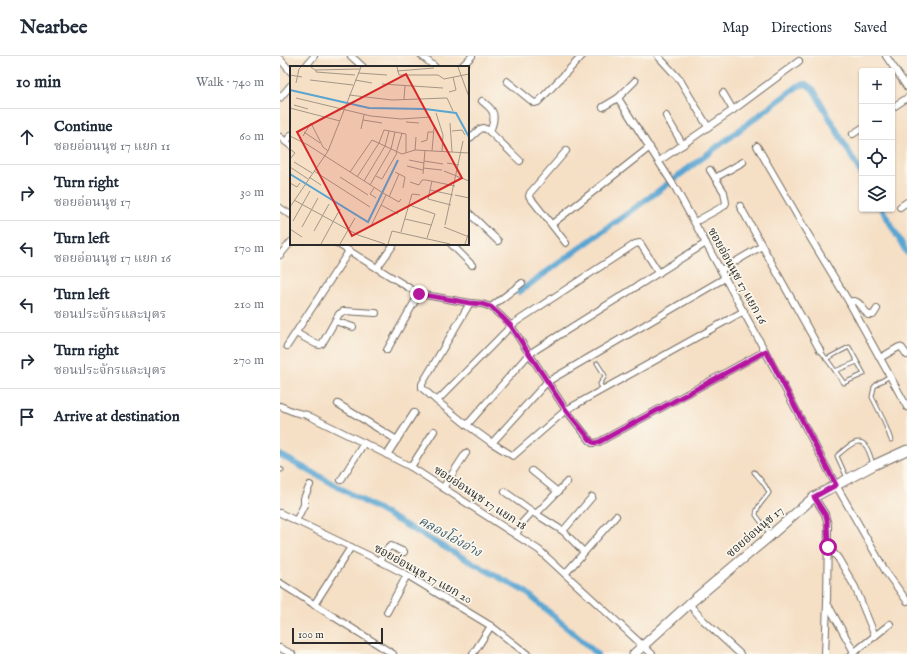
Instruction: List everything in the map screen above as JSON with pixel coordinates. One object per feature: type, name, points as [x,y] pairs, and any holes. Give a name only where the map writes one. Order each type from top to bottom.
[{"type":"street","points":[[306,66],[314,56]]},
{"type":"street","points":[[351,56],[362,66]]},
{"type":"street","points":[[422,56],[434,66]]},
{"type":"street","points":[[462,66],[472,56]]},
{"type":"street","points":[[572,56],[577,61]]},
{"type":"street","points":[[507,81],[534,103],[536,103],[582,56]]},
{"type":"street","points":[[658,56],[680,80],[708,128]]},
{"type":"street","points":[[886,56],[907,88]]},
{"type":"street","points":[[280,60],[290,71]]},
{"type":"street","points":[[659,161],[708,128],[799,61]]},
{"type":"street","points":[[603,107],[618,98],[635,81]]},
{"type":"street","points":[[280,98],[290,86]]},
{"type":"street","points":[[723,93],[733,110]]},
{"type":"street","name":"ซอยอ่อนนุช 17 แยก 16","points":[[618,98],[669,176],[766,351],[836,485],[886,572],[907,601]]},
{"type":"street","points":[[895,106],[907,98]]},
{"type":"street","points":[[482,101],[492,111],[494,117],[490,132]]},
{"type":"street","points":[[666,116],[683,145]]},
{"type":"street","points":[[469,139],[480,129],[483,128],[488,130],[520,161]]},
{"type":"street","points":[[853,134],[859,130]]},
{"type":"street","points":[[280,137],[288,144]]},
{"type":"street","points":[[757,146],[849,302],[907,407]]},
{"type":"street","points":[[552,224],[650,147]]},
{"type":"street","points":[[566,151],[529,196],[566,243]]},
{"type":"street","points":[[715,178],[744,162]]},
{"type":"street","points":[[695,222],[724,206],[726,203],[724,192],[710,170]]},
{"type":"street","points":[[900,207],[907,202]]},
{"type":"street","points":[[740,206],[820,350]]},
{"type":"street","points":[[280,208],[290,214]]},
{"type":"street","points":[[469,213],[498,240]]},
{"type":"street","points":[[280,256],[290,243]]},
{"type":"street","points":[[437,402],[511,326],[635,244],[640,243],[659,273]]},
{"type":"street","points":[[467,425],[529,354],[706,243]]},
{"type":"street","points":[[340,245],[419,294],[482,304],[491,307],[511,326],[566,410],[592,442],[597,443],[766,351]]},
{"type":"street","points":[[377,268],[393,245]]},
{"type":"street","points":[[452,245],[472,265]]},
{"type":"street","points":[[721,270],[762,246]]},
{"type":"street","points":[[287,346],[349,251]]},
{"type":"street","points":[[492,443],[547,382],[725,278]]},
{"type":"street","points":[[491,307],[522,283]]},
{"type":"street","points":[[386,350],[419,294]]},
{"type":"street","points":[[849,302],[853,300],[856,301],[868,315],[873,314],[877,309]]},
{"type":"street","points":[[470,303],[422,384],[422,388],[437,402],[467,425],[492,443],[514,456],[566,410],[744,311]]},
{"type":"street","points":[[296,333],[320,345],[322,344],[334,321],[339,314],[344,311],[376,313]]},
{"type":"street","points":[[334,321],[353,327]]},
{"type":"street","points":[[880,358],[899,347],[902,348],[907,355]]},
{"type":"street","points":[[338,404],[397,440]]},
{"type":"street","name":"ซอยอ่อนนุช 17 แยก 18","points":[[280,406],[294,412],[307,415],[411,467],[539,550],[652,654]]},
{"type":"street","points":[[387,455],[414,413]]},
{"type":"street","points":[[411,467],[434,431]]},
{"type":"street","points":[[341,480],[364,443]]},
{"type":"street","name":"ซอยอ่อนนุช 17","points":[[634,654],[689,604],[814,497],[874,465],[907,450]]},
{"type":"street","points":[[444,488],[466,453]]},
{"type":"street","points":[[532,471],[558,492]]},
{"type":"street","points":[[516,535],[522,523],[558,492],[567,482]]},
{"type":"street","points":[[296,521],[304,505],[304,498],[310,485]]},
{"type":"street","points":[[505,492],[534,513],[563,531],[584,552]]},
{"type":"street","points":[[563,531],[592,497]]},
{"type":"street","points":[[814,497],[825,514],[827,520],[827,603],[824,654]]},
{"type":"street","name":"ซอยอ่อนนุช 17 แยก 20","points":[[280,513],[407,575],[491,626],[527,654]]},
{"type":"street","points":[[565,574],[616,516]]},
{"type":"street","points":[[380,561],[389,547],[392,546],[404,552]]},
{"type":"street","points":[[314,605],[351,547]]},
{"type":"street","points":[[828,547],[838,558],[855,587],[875,636]]},
{"type":"street","points":[[387,612],[407,575]]},
{"type":"street","points":[[280,583],[393,654]]},
{"type":"street","points":[[827,603],[853,653],[890,624]]},
{"type":"street","points":[[689,604],[702,619],[740,654]]},
{"type":"street","points":[[473,654],[491,626]]},
{"type":"street","points":[[280,648],[292,654]]},
{"type":"lane","points":[[820,350],[826,359],[844,383],[864,374],[849,347],[826,359]]},
{"type":"lane","points":[[835,371],[857,362]]},
{"type":"lane","points":[[597,363],[605,376],[600,384],[603,390]]},
{"type":"lane","points":[[890,376],[874,387],[872,397],[884,421],[891,440]]},
{"type":"lane","points":[[847,479],[837,456],[847,447],[857,442],[862,442],[866,446],[874,465]]},
{"type":"lane","points":[[754,472],[769,493],[759,506],[756,515],[771,535]]},
{"type":"waterway","points":[[519,292],[657,192],[798,86],[806,84],[813,89],[859,170]]},
{"type":"waterway","points":[[884,212],[907,253]]},
{"type":"waterway","name":"คลองโอ่งอ่าง","points":[[280,455],[526,592],[597,654]]},
{"type":"route","points":[[419,294],[482,304],[491,307],[511,326],[566,410],[594,443],[599,442],[766,351],[836,485],[814,497],[825,514],[827,520],[828,547]]}]
